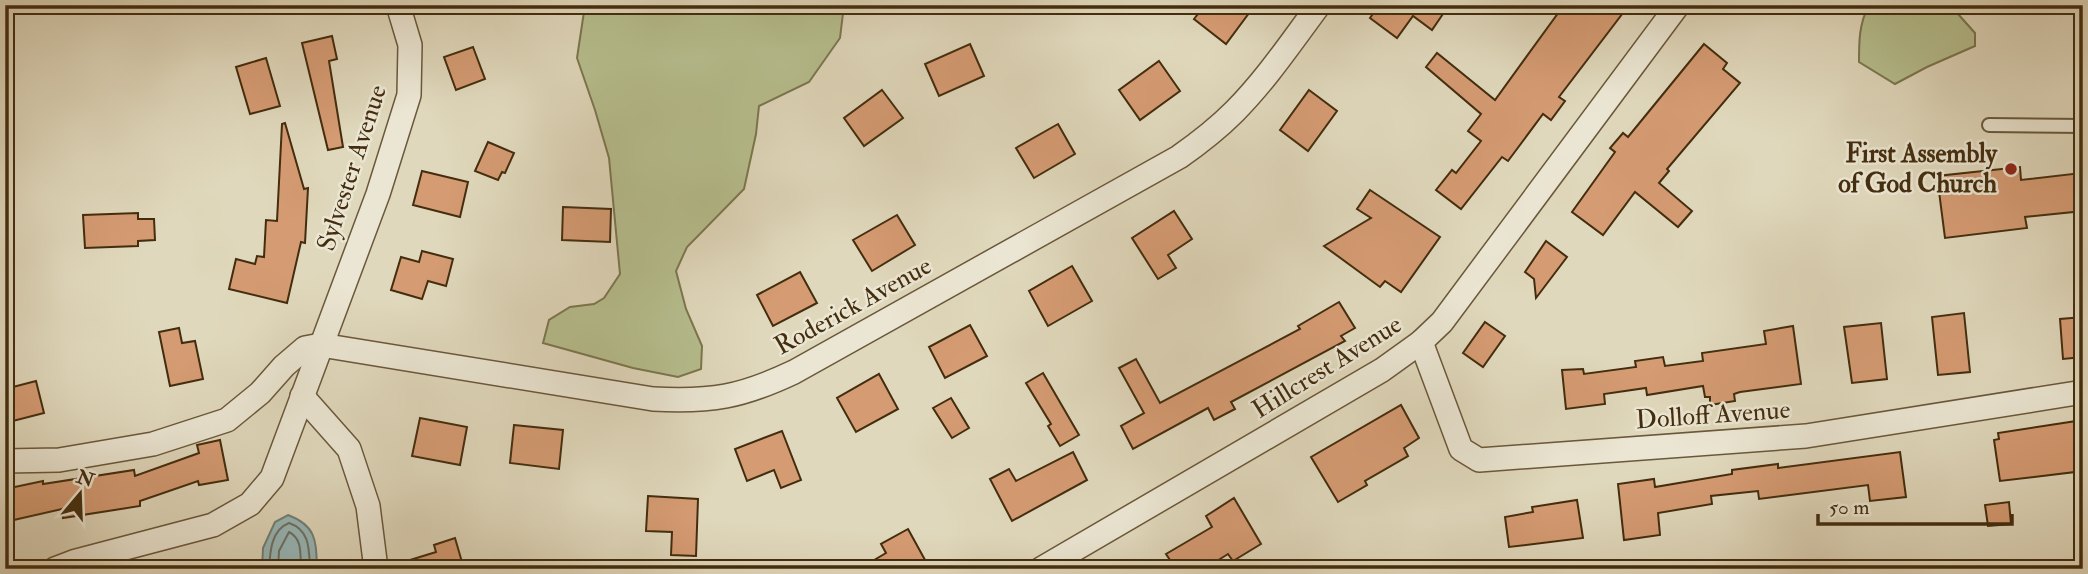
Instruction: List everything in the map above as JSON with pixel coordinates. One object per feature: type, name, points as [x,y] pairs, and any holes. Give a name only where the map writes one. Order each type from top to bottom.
[{"type":"street","name":"Sylvester Avenue","points":[[55,569],[213,525],[250,504],[272,478],[378,194],[409,96],[410,45],[398,5]]},
{"type":"street","name":"Roderick Avenue","points":[[321,345],[653,399],[694,401],[730,396],[764,386],[1179,157],[1236,111],[1319,5]]},
{"type":"street","name":"Hillcrest Avenue","points":[[1041,569],[1382,370],[1421,342],[1442,322],[1678,5]]},
{"type":"street","name":"Dolloff Avenue","points":[[1421,342],[1461,449],[1479,460],[1805,436],[2083,392]]},
{"type":"street","points":[[5,461],[59,460],[153,444],[227,420],[260,393],[284,366],[305,348],[321,345]]},
{"type":"street","points":[[302,396],[349,449],[368,506],[376,569]]},
{"type":"lane","points":[[1989,125],[2083,126]]},
{"type":"green space","points":[[585,5],[844,5],[840,38],[809,82],[759,106],[744,189],[687,247],[676,271],[686,309],[702,346],[701,369],[678,377],[633,368],[543,343],[549,320],[570,307],[594,304],[604,298],[620,274],[609,158],[577,58]]},
{"type":"green space","points":[[1869,5],[1950,5],[1975,33],[1975,46],[1895,84],[1859,62],[1861,26]]},
{"type":"water","points":[[288,515],[298,519],[310,530],[315,543],[317,569],[262,569],[263,548],[275,522]]},
{"type":"building","points":[[1205,5],[1255,5],[1226,44],[1194,19]]},
{"type":"building","points":[[1379,5],[1449,5],[1432,30],[1413,16],[1397,38],[1370,18]]},
{"type":"building","points":[[1564,5],[1629,5],[1559,97],[1565,101],[1551,120],[1543,114],[1508,161],[1502,157],[1461,209],[1436,190],[1452,170],[1456,173],[1481,141],[1468,131],[1481,114],[1426,67],[1437,53],[1495,100]]},
{"type":"building","points":[[332,36],[337,59],[329,61],[343,147],[328,150],[302,43]]},
{"type":"building","points":[[970,44],[984,76],[939,96],[925,64]]},
{"type":"building","points":[[1704,44],[1727,63],[1723,69],[1740,83],[1667,169],[1669,171],[1659,183],[1692,211],[1678,227],[1635,192],[1603,235],[1572,212],[1615,152],[1610,148],[1623,133],[1628,137]]},
{"type":"building","points":[[473,47],[485,79],[456,90],[444,57]]},
{"type":"building","points":[[266,58],[280,106],[250,114],[236,67]]},
{"type":"building","points":[[1159,61],[1180,91],[1140,120],[1119,90]]},
{"type":"building","points":[[882,90],[903,118],[864,146],[844,118]]},
{"type":"building","points":[[1309,90],[1337,111],[1308,151],[1280,130]]},
{"type":"building","points":[[285,123],[304,189],[308,188],[305,243],[301,242],[287,303],[229,289],[236,259],[255,264],[257,256],[264,257],[266,220],[277,221],[282,124]]},
{"type":"building","points":[[1058,124],[1075,154],[1034,178],[1016,148]]},
{"type":"building","points":[[488,142],[514,153],[505,173],[502,172],[498,180],[475,171]]},
{"type":"building","points":[[2020,167],[2021,180],[2081,173],[2083,211],[2025,217],[2027,228],[1945,238],[1937,176]]},
{"type":"building","points":[[422,171],[468,182],[460,217],[413,205]]},
{"type":"building","points":[[1370,190],[1440,237],[1401,292],[1385,281],[1380,287],[1324,246],[1371,218],[1357,209]]},
{"type":"building","points":[[563,207],[611,209],[610,242],[562,240]]},
{"type":"building","points":[[1174,211],[1192,239],[1168,255],[1176,268],[1158,279],[1132,238]]},
{"type":"building","points":[[138,213],[138,219],[154,219],[155,240],[138,241],[138,246],[85,248],[83,215]]},
{"type":"building","points":[[897,215],[915,245],[872,271],[853,240]]},
{"type":"building","points":[[1546,241],[1567,257],[1536,298],[1534,279],[1525,272]]},
{"type":"building","points":[[422,251],[453,259],[446,286],[428,281],[422,299],[391,290],[401,257],[419,262]]},
{"type":"building","points":[[1072,266],[1092,301],[1048,326],[1029,291]]},
{"type":"building","points":[[800,272],[817,303],[773,326],[757,295]]},
{"type":"building","points":[[1339,302],[1355,328],[1341,336],[1345,341],[1231,402],[1235,409],[1214,420],[1208,408],[1133,449],[1121,426],[1144,413],[1119,368],[1136,359],[1160,403],[1300,329],[1298,326]]},
{"type":"building","points":[[1964,313],[1970,372],[1938,375],[1932,317]]},
{"type":"building","points":[[2083,317],[2083,357],[2063,359],[2060,319]]},
{"type":"building","points":[[1485,322],[1505,336],[1483,367],[1463,353]]},
{"type":"building","points":[[1881,323],[1887,379],[1852,383],[1844,327]]},
{"type":"building","points":[[970,325],[987,356],[945,378],[929,347]]},
{"type":"building","points":[[1793,326],[1801,384],[1740,392],[1734,394],[1735,401],[1710,405],[1710,397],[1705,397],[1703,386],[1647,395],[1646,388],[1604,394],[1605,404],[1566,409],[1562,370],[1583,369],[1584,374],[1636,367],[1635,361],[1663,357],[1665,366],[1703,361],[1702,353],[1766,344],[1764,331]]},
{"type":"building","points":[[179,328],[182,343],[195,341],[203,379],[170,386],[159,332]]},
{"type":"building","points":[[1043,373],[1079,435],[1060,446],[1048,426],[1051,424],[1026,383]]},
{"type":"building","points":[[879,374],[898,409],[856,432],[837,398]]},
{"type":"building","points":[[36,381],[44,413],[5,423],[5,389]]},
{"type":"building","points":[[951,398],[969,428],[952,438],[933,408]]},
{"type":"building","points":[[1401,405],[1419,438],[1404,448],[1408,456],[1365,481],[1367,485],[1338,502],[1311,457]]},
{"type":"building","points":[[420,418],[467,427],[460,465],[412,456]]},
{"type":"building","points":[[2083,420],[2083,471],[2000,481],[1994,440],[1999,439],[1998,433]]},
{"type":"building","points":[[514,425],[563,430],[559,469],[510,463]]},
{"type":"building","points":[[782,431],[801,480],[781,488],[774,470],[747,481],[735,449]]},
{"type":"building","points":[[220,440],[228,480],[199,485],[198,481],[140,501],[140,506],[63,518],[62,509],[5,522],[5,489],[43,481],[43,484],[134,470],[135,476],[199,453],[197,445]]},
{"type":"building","points":[[1073,452],[1087,480],[1012,521],[990,479],[1009,469],[1016,481]]},
{"type":"building","points":[[1900,452],[1906,497],[1870,501],[1868,485],[1759,499],[1758,491],[1711,496],[1712,504],[1658,513],[1660,535],[1624,540],[1618,484],[1654,479],[1655,487],[1732,474],[1732,470],[1778,464],[1778,468]]},
{"type":"building","points":[[648,496],[698,499],[696,556],[671,555],[672,532],[646,531]]},
{"type":"building","points":[[1234,498],[1261,544],[1233,561],[1228,554],[1204,569],[1176,569],[1166,554],[1212,527],[1206,516]]},
{"type":"building","points":[[1577,500],[1583,538],[1509,547],[1505,517],[1533,512],[1532,507]]},
{"type":"building","points":[[2009,502],[2011,524],[1988,526],[1985,505]]},
{"type":"building","points":[[908,529],[930,569],[859,569],[886,553],[881,544]]},
{"type":"building","points":[[455,538],[464,569],[398,569],[397,564],[436,552],[434,545]]},
{"type":"place","name":"First Assembly of God Church","points":[[2011,169]]}]
